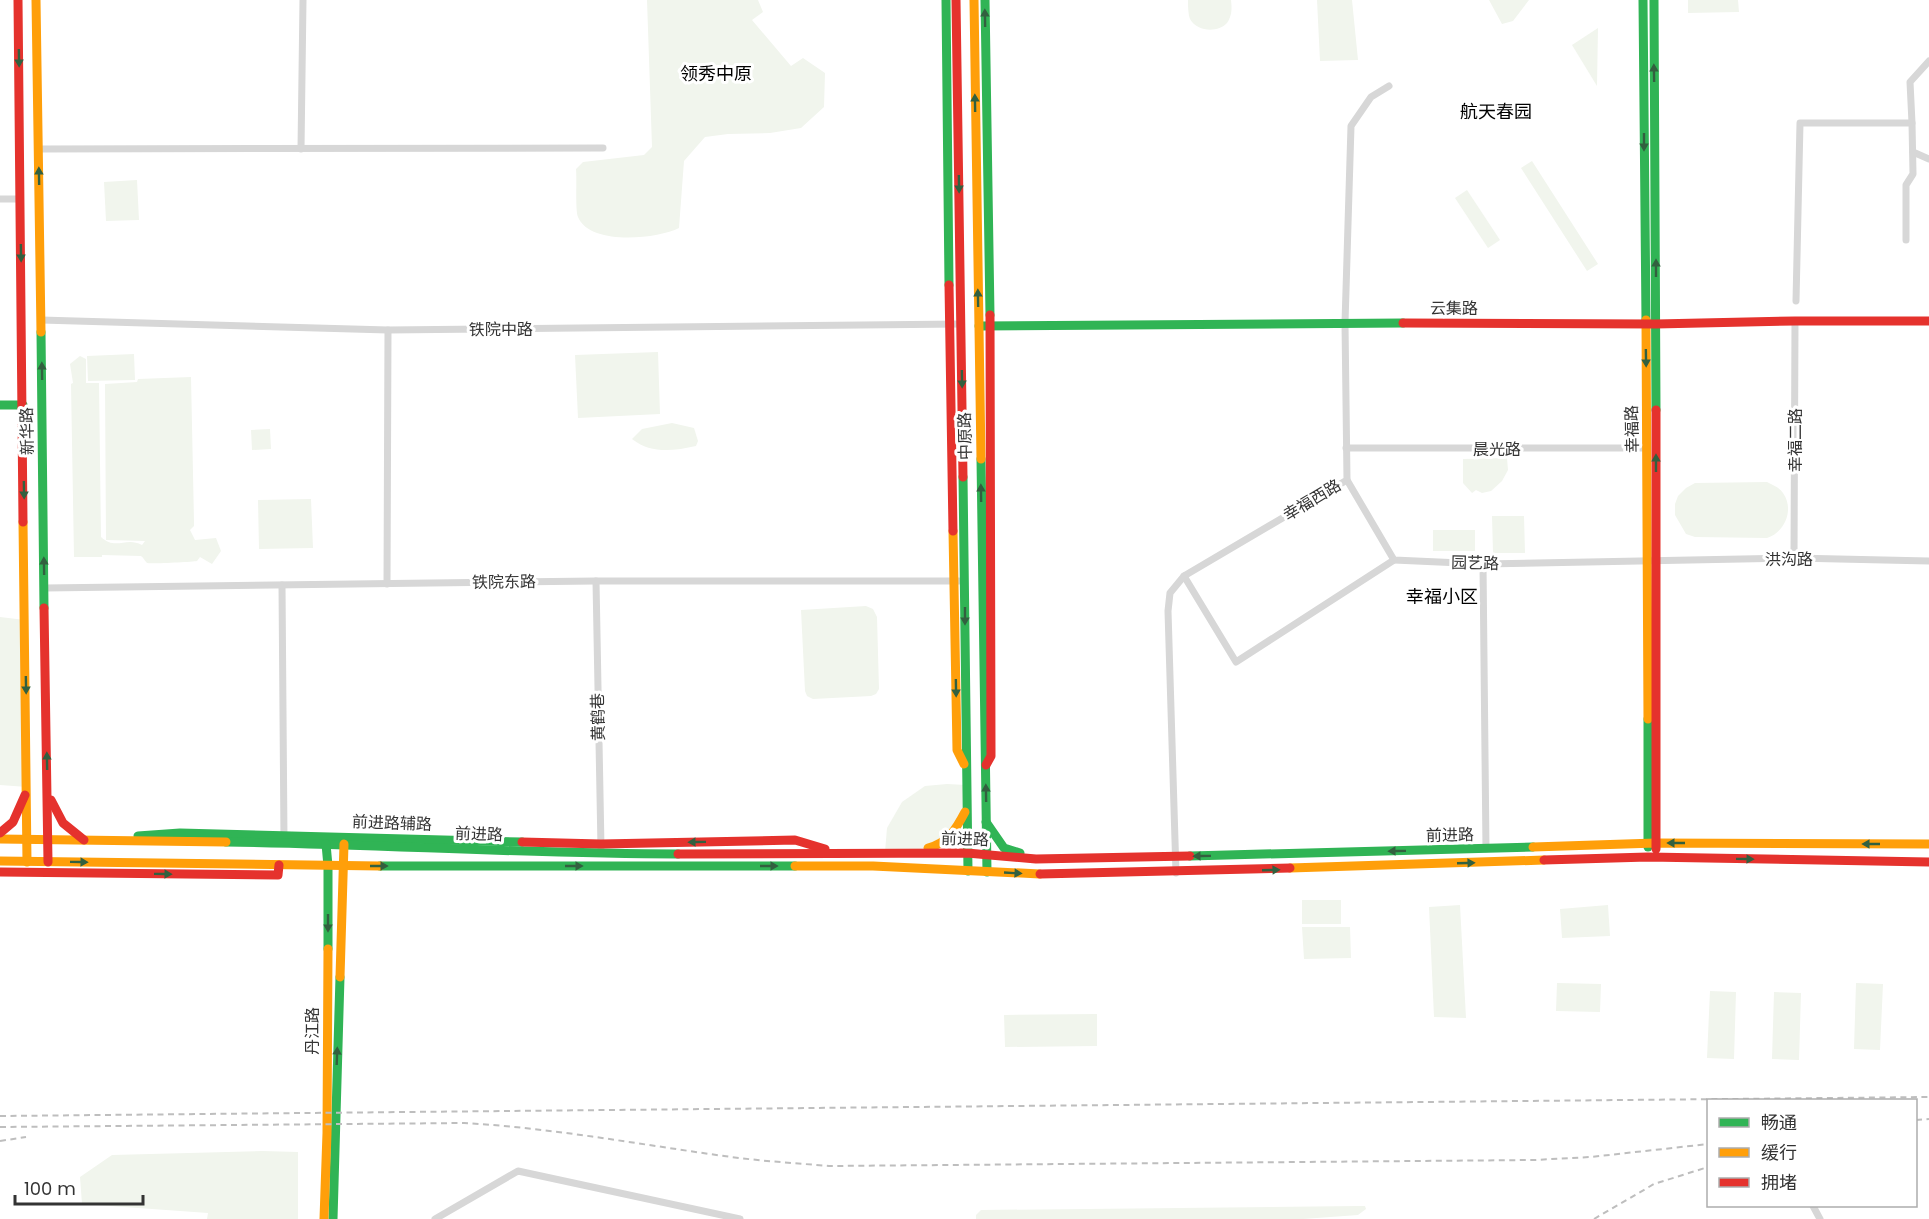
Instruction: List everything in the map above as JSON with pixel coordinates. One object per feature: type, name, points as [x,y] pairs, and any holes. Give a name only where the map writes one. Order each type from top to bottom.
[{"type":"main road","name":"新华路","points":[[18,0],[27,861]]},
{"type":"main road","name":"新华路","points":[[36,0],[48,862]]},
{"type":"main road","points":[[946,0],[949,324],[960,581]]},
{"type":"main road","name":"中原路","points":[[956,0],[961,324],[960,581],[968,871]]},
{"type":"main road","name":"中原路","points":[[974,0],[987,872]]},
{"type":"main road","points":[[985,0],[990,327],[991,756],[985,768]]},
{"type":"main road","name":"幸福路","points":[[1643,0],[1645,324],[1652,561]]},
{"type":"main road","name":"幸福路","points":[[1652,857],[1652,561],[1656,324],[1654,0]]},
{"type":"main road","name":"云集路","points":[[979,326],[1929,321]]},
{"type":"main road","points":[[0,405],[23,405]]},
{"type":"main road","points":[[0,833],[18,818],[27,787]]},
{"type":"main road","points":[[48,790],[55,813],[66,829],[86,840]]},
{"type":"main road","points":[[901,852],[939,847],[954,834],[966,809]]},
{"type":"main road","points":[[986,822],[1004,848],[1036,859]]},
{"type":"main road","name":"前进路","points":[[0,839],[284,839],[326,844],[967,853],[1036,859],[1652,843],[1929,844]]},
{"type":"main road","name":"前进路辅路","points":[[284,839],[601,849]]},
{"type":"main road","name":"丹江路","points":[[324,1219],[327,1133],[328,866],[326,844]]},
{"type":"main road","name":"丹江路","points":[[333,1219],[344,844]]},
{"type":"main road","name":"前进路","points":[[0,861],[328,866],[873,866],[1050,875],[1652,857],[1929,862]]},
{"type":"main road","points":[[0,872],[278,875],[279,865]]},
{"type":"street","points":[[301,149],[303,0]]},
{"type":"street","points":[[1905,240],[1906,185],[1913,174],[1910,82],[1929,61]]},
{"type":"street","name":"幸福西路","points":[[1176,873],[1168,611],[1170,593],[1184,576],[1347,480],[1345,323],[1351,126],[1371,97],[1389,86]]},
{"type":"street","points":[[1796,301],[1800,123],[1912,123]]},
{"type":"street","points":[[38,149],[603,148]]},
{"type":"street","points":[[1912,152],[1929,159]]},
{"type":"street","points":[[0,199],[20,199]]},
{"type":"street","name":"铁院中路","points":[[41,320],[388,330],[961,324]]},
{"type":"street","name":"幸福二路","points":[[1794,558],[1795,321]]},
{"type":"street","points":[[387,584],[388,330]]},
{"type":"street","name":"晨光路","points":[[1346,448],[1647,448]]},
{"type":"street","points":[[1184,576],[1236,662],[1394,560],[1347,480]]},
{"type":"street","name":"洪沟路","points":[[1652,561],[1794,558],[1929,561]]},
{"type":"street","name":"园艺路","points":[[1394,560],[1483,564],[1652,561]]},
{"type":"street","points":[[1483,564],[1486,849]]},
{"type":"street","name":"铁院东路","points":[[45,588],[596,581],[960,581]]},
{"type":"street","name":"黄鹤巷","points":[[596,581],[601,849]]},
{"type":"street","points":[[282,585],[284,839]]},
{"type":"street","points":[[435,1219],[518,1171],[740,1219]]},
{"type":"shaded area","points":[[647,0],[758,0],[763,12],[752,20],[791,66],[803,58],[825,73],[824,107],[801,128],[770,133],[705,137],[684,161],[679,228],[641,237],[609,236],[585,226],[578,217],[576,169],[583,162],[644,155],[652,147]]},
{"type":"shaded area","points":[[1188,0],[1231,0],[1229,20],[1223,26],[1213,30],[1197,27],[1190,19]]},
{"type":"shaded area","points":[[1317,0],[1352,0],[1358,60],[1320,61]]},
{"type":"shaded area","points":[[1489,0],[1529,0],[1513,21],[1502,24]]},
{"type":"shaded area","points":[[1688,0],[1738,0],[1739,12],[1688,13]]},
{"type":"shaded area","points":[[1598,28],[1597,86],[1572,45]]},
{"type":"shaded area","points":[[1532,161],[1598,264],[1587,271],[1521,168]]},
{"type":"shaded area","points":[[137,180],[139,220],[106,221],[104,182]]},
{"type":"shaded area","points":[[1467,190],[1500,240],[1488,248],[1455,198]]},
{"type":"shaded area","points":[[658,352],[660,414],[578,418],[575,355]]},
{"type":"shaded area","points":[[134,354],[135,380],[88,381],[87,356]]},
{"type":"shaded area","points":[[80,356],[86,359],[86,383],[99,383],[101,537],[106,541],[111,543],[131,542],[142,545],[145,541],[106,540],[105,384],[137,382],[138,379],[191,377],[194,526],[190,530],[195,540],[216,538],[221,551],[212,564],[200,557],[197,561],[147,563],[141,556],[74,557],[71,384],[73,383],[70,364]]},
{"type":"shaded area","points":[[672,423],[694,428],[698,441],[696,446],[662,450],[647,447],[632,439],[642,429]]},
{"type":"shaded area","points":[[270,429],[271,449],[252,450],[251,430]]},
{"type":"shaded area","points":[[1507,458],[1508,470],[1502,481],[1491,491],[1482,493],[1476,490],[1472,493],[1463,483],[1463,459]]},
{"type":"shaded area","points":[[1767,482],[1782,491],[1788,506],[1788,513],[1783,526],[1767,538],[1695,537],[1686,534],[1675,515],[1678,496],[1695,483]]},
{"type":"shaded area","points":[[311,499],[313,548],[259,549],[258,500]]},
{"type":"shaded area","points":[[1492,516],[1524,516],[1525,553],[1493,553]]},
{"type":"shaded area","points":[[1433,530],[1475,530],[1475,551],[1433,551]]},
{"type":"shaded area","points":[[866,606],[873,609],[877,617],[879,689],[876,694],[813,699],[807,696],[801,610]]},
{"type":"shaded area","points":[[0,617],[25,620],[27,787],[0,785]]},
{"type":"shaded area","points":[[966,785],[966,809],[939,847],[885,852],[887,828],[902,802],[925,786]]},
{"type":"shaded area","points":[[1302,900],[1341,900],[1341,924],[1302,924]]},
{"type":"shaded area","points":[[1460,905],[1466,1018],[1434,1017],[1429,907]]},
{"type":"shaded area","points":[[1608,905],[1610,936],[1562,938],[1560,909]]},
{"type":"shaded area","points":[[1302,927],[1350,927],[1351,958],[1304,959]]},
{"type":"shaded area","points":[[1557,983],[1601,984],[1600,1012],[1556,1011]]},
{"type":"shaded area","points":[[1856,983],[1883,984],[1880,1050],[1854,1049]]},
{"type":"shaded area","points":[[1710,991],[1736,992],[1734,1059],[1707,1058]]},
{"type":"shaded area","points":[[1774,992],[1801,993],[1799,1060],[1772,1059]]},
{"type":"shaded area","points":[[1097,1014],[1097,1046],[1005,1047],[1004,1015]]},
{"type":"shaded area","points":[[298,1152],[298,1219],[207,1219],[208,1213],[82,1204],[80,1177],[112,1155]]},
{"type":"shaded area","points":[[1365,1206],[1366,1209],[1358,1215],[1303,1219],[976,1219],[976,1215],[981,1210]]},
{"type":"railway","points":[[1726,1099],[1929,1097]]},
{"type":"railway","points":[[0,1116],[1707,1099]]},
{"type":"railway","points":[[1917,1120],[1929,1119]]},
{"type":"railway","points":[[0,1127],[464,1123],[562,1132],[737,1158],[829,1166],[1534,1160],[1591,1157],[1707,1144]]},
{"type":"railway","points":[[0,1141],[26,1137]]},
{"type":"railway","points":[[1594,1219],[1654,1184],[1707,1167]]},
{"type":"traffic: fast","points":[[946,0],[949,285]]},
{"type":"traffic: fast","points":[[985,0],[990,315]]},
{"type":"traffic: fast","points":[[1643,0],[1646,320]]},
{"type":"traffic: fast","points":[[1654,0],[1656,410]]},
{"type":"traffic: fast","points":[[979,326],[1403,323]]},
{"type":"traffic: fast","points":[[41,332],[44,608]]},
{"type":"traffic: fast","points":[[0,405],[23,405]]},
{"type":"traffic: fast","points":[[981,459],[987,872]]},
{"type":"traffic: fast","points":[[963,477],[968,871]]},
{"type":"traffic: fast","points":[[1648,719],[1648,847]]},
{"type":"traffic: fast","points":[[986,822],[1004,848],[1020,853]]},
{"type":"traffic: fast","points":[[138,836],[180,833],[522,842]]},
{"type":"traffic: fast","points":[[226,842],[678,854]]},
{"type":"traffic: fast","points":[[326,844],[328,949]]},
{"type":"traffic: fast","points":[[1190,856],[1533,847]]},
{"type":"traffic: fast","points":[[380,866],[795,866]]},
{"type":"traffic: fast","points":[[333,1219],[340,977]]},
{"type":"traffic: slow","points":[[36,0],[41,332]]},
{"type":"traffic: slow","points":[[974,0],[981,459]]},
{"type":"traffic: slow","points":[[1646,320],[1648,719]]},
{"type":"traffic: slow","points":[[23,522],[27,862]]},
{"type":"traffic: slow","points":[[953,531],[957,750],[964,764]]},
{"type":"traffic: slow","points":[[928,848],[946,839],[955,830],[965,812]]},
{"type":"traffic: slow","points":[[0,839],[226,842]]},
{"type":"traffic: slow","points":[[1533,847],[1656,843],[1929,844]]},
{"type":"traffic: slow","points":[[340,977],[344,844]]},
{"type":"traffic: slow","points":[[1290,868],[1544,860]]},
{"type":"traffic: slow","points":[[0,861],[380,866]]},
{"type":"traffic: slow","points":[[795,866],[873,866],[1040,874]]},
{"type":"traffic: slow","points":[[324,1219],[328,949]]},
{"type":"traffic: jam","points":[[18,0],[23,522]]},
{"type":"traffic: jam","points":[[956,0],[963,477]]},
{"type":"traffic: jam","points":[[949,285],[953,531]]},
{"type":"traffic: jam","points":[[986,765],[991,756],[990,315]]},
{"type":"traffic: jam","points":[[1403,323],[1656,324],[1929,321]]},
{"type":"traffic: jam","points":[[1656,410],[1656,849]]},
{"type":"traffic: jam","points":[[44,608],[48,862]]},
{"type":"traffic: jam","points":[[0,833],[13,822],[25,795]]},
{"type":"traffic: jam","points":[[51,800],[63,823],[84,840]]},
{"type":"traffic: jam","points":[[522,842],[601,844],[795,840],[825,849]]},
{"type":"traffic: jam","points":[[678,854],[967,853],[1036,859],[1190,856]]},
{"type":"traffic: jam","points":[[1544,860],[1648,857],[1929,862]]},
{"type":"traffic: jam","points":[[0,872],[278,875],[279,865]]},
{"type":"traffic: jam","points":[[1040,874],[1290,868]]},
{"type":"district","name":"领秀中原","points":[[716,73]]},
{"type":"district","name":"航天春园","points":[[1496,111]]},
{"type":"district","name":"幸福小区","points":[[1442,596]]}]
